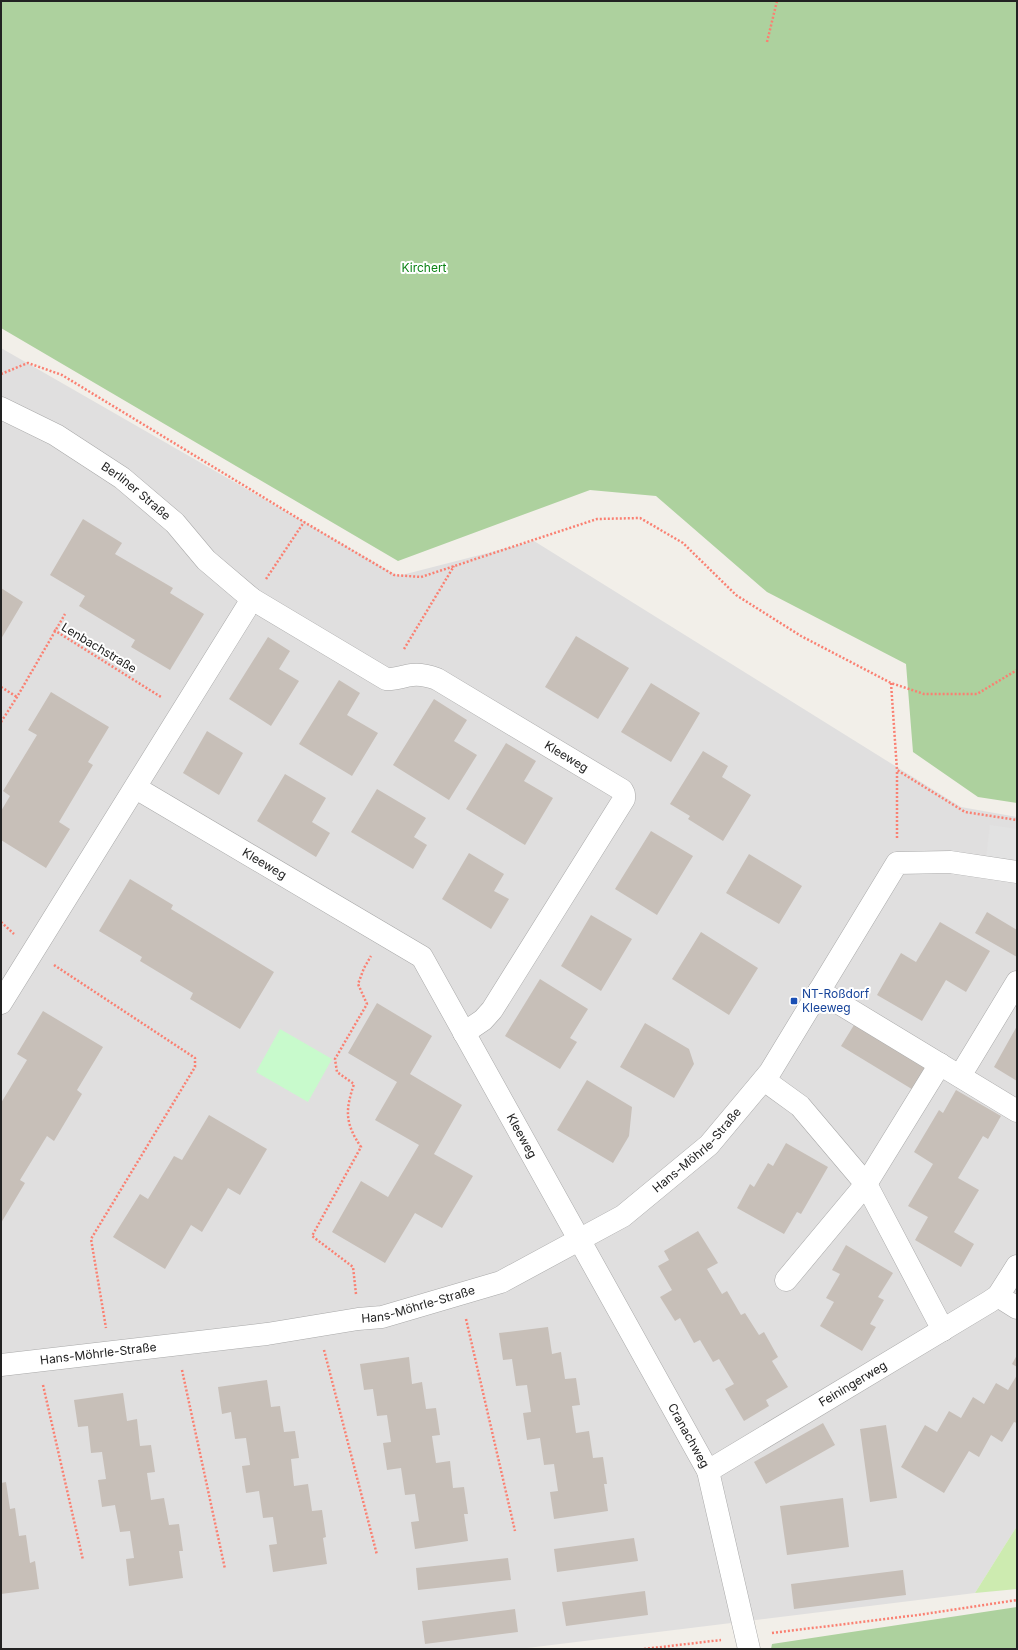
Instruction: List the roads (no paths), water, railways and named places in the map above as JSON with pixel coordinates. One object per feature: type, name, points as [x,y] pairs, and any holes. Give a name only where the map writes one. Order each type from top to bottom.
[{"type":"street","name":"Berliner Straße","points":[[1,408],[56,435],[122,478],[174,523],[206,560],[252,599]]},
{"type":"street","name":"Kleeweg","points":[[252,599],[386,679],[394,680],[412,675],[424,675],[438,679],[622,790],[624,794],[624,799],[492,1010],[484,1020],[464,1033]]},
{"type":"street","points":[[1,1003],[136,788],[252,599]]},
{"type":"street","name":"Kleeweg","points":[[136,788],[422,957],[579,1240]]},
{"type":"street","name":"Hans-Möhrle-Straße","points":[[1,1365],[176,1345],[318,1327],[358,1319],[382,1317],[501,1282],[623,1216],[709,1145],[770,1072],[897,863],[950,862],[1017,872]]},
{"type":"street","points":[[960,1076],[1017,982]]},
{"type":"street","points":[[819,991],[1017,1111]]},
{"type":"street","points":[[786,1280],[866,1184],[940,1064]]},
{"type":"street","points":[[764,1080],[800,1106],[866,1184],[943,1330]]},
{"type":"street","name":"Cranachweg","points":[[579,1240],[708,1471],[748,1643]]},
{"type":"street","name":"Feiningerweg","points":[[708,1471],[998,1296],[1017,1266]]},
{"type":"street","points":[[998,1296],[1017,1308]]},
{"type":"place","name":"NT-Roßdorf Kleeweg","points":[[794,1001]]},
{"type":"park label","name":"Kirchert","points":[[424,268]]}]
